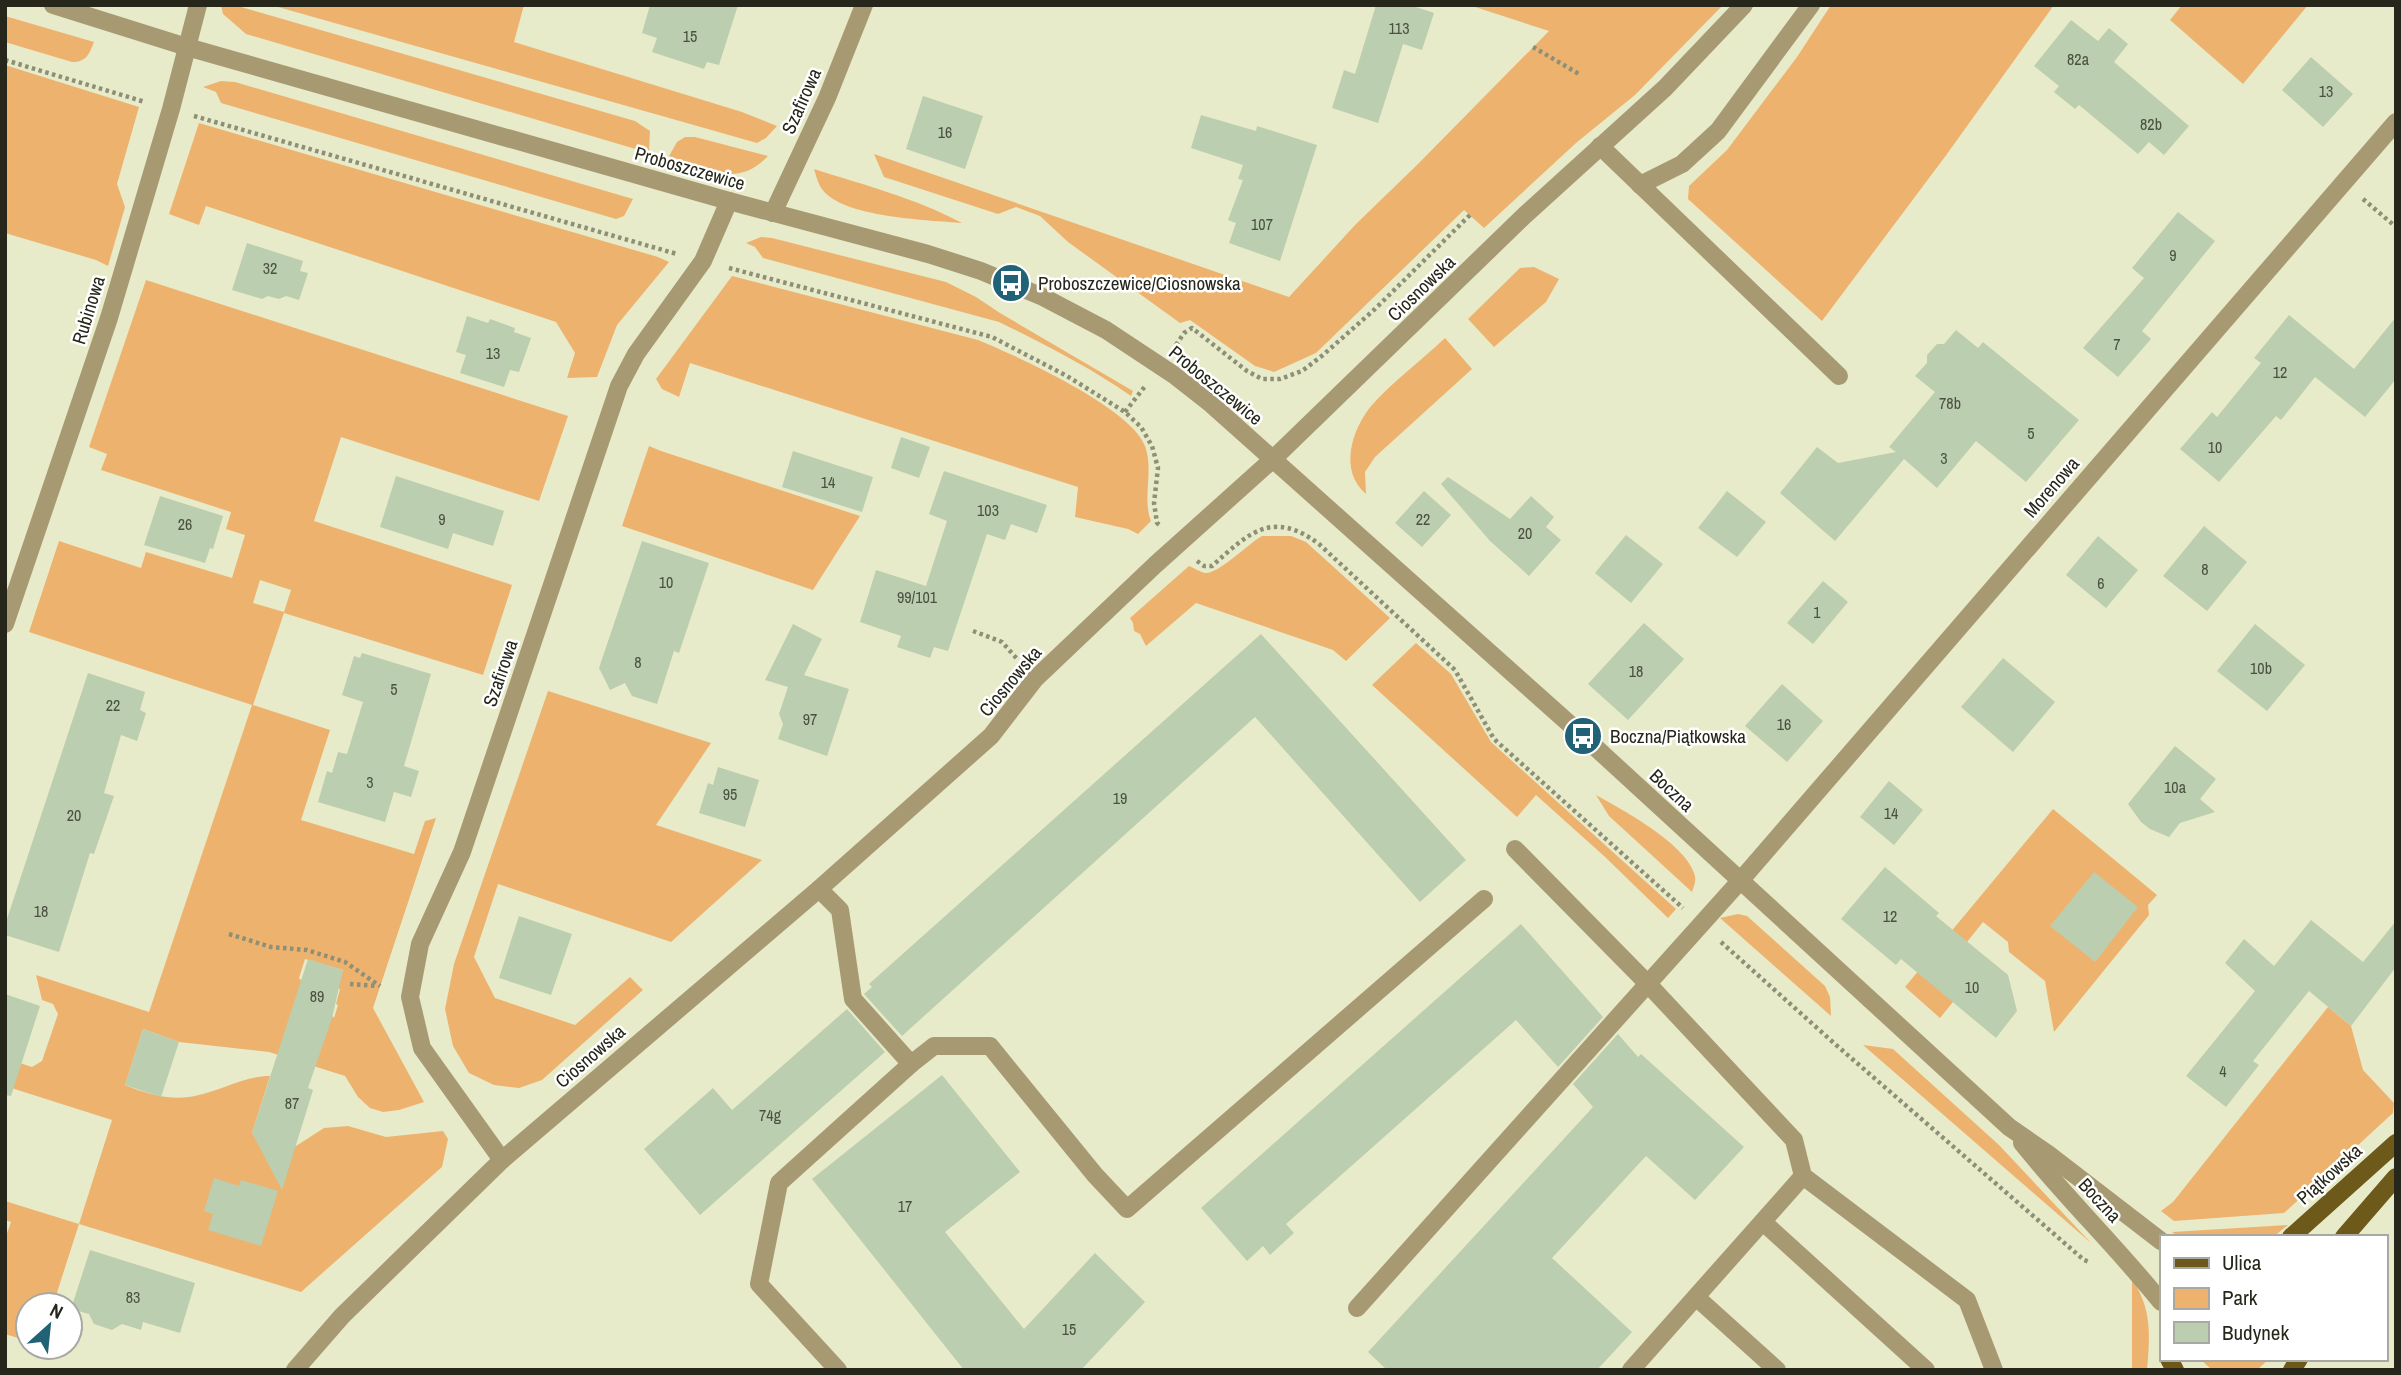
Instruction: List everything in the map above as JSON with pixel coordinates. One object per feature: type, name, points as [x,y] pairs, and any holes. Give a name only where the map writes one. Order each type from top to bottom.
[{"type":"main road","name":"Piątkowska","points":[[2293,1235],[2396,1143]]},
{"type":"main road","points":[[2346,1235],[2396,1177]]},
{"type":"street","name":"Proboszczewice","points":[[53,5],[187,47],[981,271],[1043,297],[1106,330],[1174,375],[1211,404],[1272,460]]},
{"type":"street","name":"Rubinowa","points":[[5,624],[109,318],[171,109],[198,5]]},
{"type":"street","name":"Szafirowa","points":[[773,213],[827,98],[864,5]]},
{"type":"street","name":"Ciosnowska","points":[[295,1370],[342,1317],[502,1160],[819,888],[991,736],[1035,679],[1155,565],[1272,460],[1525,215],[1665,88],[1744,5]]},
{"type":"street","points":[[1640,185],[1682,164],[1718,131],[1811,5]]},
{"type":"street","name":"Morenowa","points":[[1357,1308],[1740,881],[2396,122]]},
{"type":"street","points":[[1600,146],[1839,376]]},
{"type":"street","name":"Szafirowa","points":[[502,1160],[422,1048],[410,997],[420,944],[462,852],[619,386],[636,354],[703,261],[729,201]]},
{"type":"street","name":"Boczna","points":[[1272,460],[1430,597],[2009,1127],[2160,1240]]},
{"type":"street","points":[[1515,849],[1648,984],[1794,1140],[1803,1176],[1967,1300],[1994,1370]]},
{"type":"street","points":[[819,888],[840,910],[853,999],[911,1064]]},
{"type":"street","points":[[838,1370],[759,1284],[779,1183],[934,1046],[990,1046],[1095,1175],[1127,1209],[1484,899]]},
{"type":"street","name":"Boczna","points":[[2009,1127],[2043,1170],[2132,1265],[2160,1301]]},
{"type":"street","points":[[1631,1370],[1803,1176]]},
{"type":"street","points":[[1763,1222],[1926,1370]]},
{"type":"street","points":[[1696,1297],[1777,1370]]},
{"type":"path","points":[[1533,47],[1579,74]]},
{"type":"path","points":[[5,60],[703,261],[992,337],[1068,376],[1125,412],[1141,427],[1152,446],[1158,468],[1154,503],[1157,523],[1166,530]]},
{"type":"path","points":[[2363,199],[2396,227]]},
{"type":"path","points":[[1175,347],[1184,332],[1192,328],[1247,371],[1262,379],[1280,379],[1302,371],[1375,309],[1470,215]]},
{"type":"path","points":[[1193,559],[1204,566],[1212,566],[1242,540],[1261,528],[1284,527],[1303,531],[1455,670],[1494,739],[1690,914]]},
{"type":"path","points":[[973,631],[1002,642],[1035,679]]},
{"type":"path","points":[[1711,933],[2084,1260],[2094,1264]]},
{"type":"path","points":[[229,934],[271,947],[307,950],[345,962],[380,986],[410,997]]},
{"type":"path","points":[[350,984],[380,986]]},
{"type":"green space","points":[[221,5],[234,5],[635,121],[650,131],[649,153],[246,34],[223,14]]},
{"type":"green space","points":[[271,5],[524,5],[514,42],[742,112],[777,126],[757,143]]},
{"type":"green space","points":[[1469,5],[1723,5],[1635,95],[1576,143],[1484,228],[1464,210],[1316,353],[1274,372],[1255,366],[1190,320],[1180,323],[1068,242],[1040,216],[1016,207],[998,214],[884,177],[874,154],[1289,297],[1356,224],[1549,31]]},
{"type":"green space","points":[[1831,5],[2054,5],[1822,321],[1688,199],[1689,186],[1727,150],[1797,57]]},
{"type":"green space","points":[[2182,5],[2308,5],[2243,84],[2170,20]]},
{"type":"green space","points":[[5,16],[94,42],[84,59],[72,62],[5,42]]},
{"type":"green space","points":[[5,65],[139,107],[117,184],[125,207],[108,266],[5,233]]},
{"type":"green space","points":[[221,81],[235,82],[633,199],[624,216],[616,219],[221,103],[216,92],[203,87]]},
{"type":"green space","points":[[199,123],[669,262],[617,325],[597,377],[567,378],[575,353],[556,322],[206,206],[199,225],[169,214]]},
{"type":"green space","points":[[685,137],[695,137],[768,156],[745,172],[721,173],[669,156],[677,142]]},
{"type":"green space","points":[[814,169],[908,199],[962,223],[887,216],[848,206],[833,199],[822,189]]},
{"type":"green space","points":[[761,237],[946,282],[976,297],[1133,391],[1131,396],[1066,356],[999,322],[763,258],[755,247],[746,243]]},
{"type":"green space","points":[[1534,267],[1559,279],[1546,302],[1494,347],[1468,319],[1520,268]]},
{"type":"green space","points":[[732,276],[978,340],[1070,384],[1119,416],[1136,431],[1145,446],[1151,521],[1138,534],[1128,529],[1075,517],[1078,487],[690,363],[679,397],[662,389],[656,379]]},
{"type":"green space","points":[[146,280],[568,416],[539,501],[341,437],[314,521],[512,585],[483,675],[284,613],[253,705],[330,730],[301,820],[414,854],[425,821],[436,818],[373,1008],[424,1102],[383,1112],[370,1108],[358,1097],[345,1076],[269,1052],[179,1042],[143,1029],[125,1085],[159,1096],[177,1098],[205,1094],[251,1078],[270,1076],[252,1133],[296,1146],[324,1128],[348,1126],[386,1137],[443,1131],[448,1139],[442,1167],[301,1292],[79,1224],[112,1120],[5,1086],[5,1058],[32,1067],[42,1061],[58,1014],[53,1004],[42,1000],[36,975],[149,1012],[252,705],[29,632],[59,541],[141,568],[146,552],[232,578],[245,535],[226,529],[231,512],[101,470],[107,454],[89,447]],"holes":[[[260,580],[291,590],[284,612],[253,603]],[[305,959],[343,970],[337,988],[340,989],[334,1018],[299,978]]]},
{"type":"green space","points":[[1445,338],[1472,369],[1375,457],[1365,472],[1366,494],[1358,485],[1350,462],[1358,426],[1372,405]]},
{"type":"green space","points":[[649,446],[860,516],[813,590],[622,526]]},
{"type":"green space","points":[[1262,536],[1291,536],[1306,542],[1390,618],[1346,661],[1333,650],[1196,603],[1146,646],[1140,634],[1134,631],[1130,618],[1189,566],[1205,573],[1210,572]]},
{"type":"green space","points":[[1416,643],[1451,674],[1491,742],[1676,909],[1668,918],[1536,795],[1517,817],[1372,685]]},
{"type":"green space","points":[[548,691],[711,743],[656,825],[762,860],[671,942],[498,884],[474,957],[495,998],[575,1025],[630,977],[643,990],[542,1080],[519,1088],[494,1085],[469,1073],[453,1046],[445,1009],[454,964]]},
{"type":"green space","points":[[1596,795],[1653,829],[1680,852],[1690,864],[1695,876],[1692,892],[1609,816]]},
{"type":"green space","points":[[2053,809],[2157,895],[2148,905],[2149,915],[2054,1032],[2045,981],[2009,952],[2008,942],[1983,922],[1967,942],[1953,1002],[1940,1018],[1905,987]]},
{"type":"green space","points":[[1738,914],[1747,916],[1825,986],[1830,997],[1831,1016],[1720,918]]},
{"type":"green space","points":[[2328,1007],[2351,1026],[2363,1070],[2394,1103],[2393,1113],[2284,1213],[2174,1221],[2161,1211],[2173,1202]]},
{"type":"green space","points":[[1863,1045],[1893,1049],[1999,1145],[2091,1243]]},
{"type":"green space","points":[[5,1201],[79,1224],[57,1291],[14,1291],[14,1337],[5,1334],[5,1239],[11,1222],[5,1220]]},
{"type":"green space","points":[[2288,1225],[2276,1235],[2176,1235],[2172,1232]]},
{"type":"green space","points":[[2132,1279],[2143,1301],[2148,1323],[2147,1370],[2132,1370]]},
{"type":"green space","points":[[2202,1361],[2267,1361],[2257,1370],[2212,1370]]},
{"type":"building","points":[[650,5],[738,5],[719,65],[707,62],[704,69],[652,52],[657,38],[642,33]]},
{"type":"building","points":[[1376,5],[1410,5],[1434,13],[1422,50],[1403,44],[1378,123],[1332,108],[1344,70],[1355,74]]},
{"type":"building","points":[[2071,20],[2098,41],[2109,28],[2128,44],[2114,62],[2189,126],[2164,155],[2149,142],[2138,154],[2079,105],[2075,109],[2054,92],[2059,86],[2034,66]]},
{"type":"building","points":[[2311,57],[2353,94],[2323,127],[2282,90]]},
{"type":"building","points":[[923,96],[983,116],[965,169],[906,149]]},
{"type":"building","points":[[1201,115],[1256,131],[1257,126],[1317,145],[1280,261],[1229,243],[1236,223],[1228,220],[1243,180],[1238,179],[1243,165],[1191,148]]},
{"type":"building","points":[[2178,212],[2215,241],[2142,331],[2151,339],[2118,377],[2083,348],[2144,278],[2132,268]]},
{"type":"building","points":[[247,243],[303,261],[300,271],[308,273],[299,300],[286,296],[279,299],[268,296],[262,299],[232,290]]},
{"type":"building","points":[[2289,315],[2354,369],[2396,317],[2396,379],[2365,417],[2315,377],[2281,420],[2276,416],[2219,482],[2180,449],[2212,412],[2217,417],[2261,363],[2254,358]]},
{"type":"building","points":[[467,316],[488,323],[490,319],[515,328],[514,332],[531,338],[519,372],[510,370],[504,387],[460,373],[466,355],[456,352]]},
{"type":"building","points":[[1956,330],[1978,348],[1983,342],[2079,420],[2026,482],[1976,441],[1937,488],[1904,459],[1835,541],[1780,493],[1817,447],[1838,463],[1896,452],[1889,447],[1935,392],[1915,376],[1927,363],[1927,355],[1937,344],[1944,344]]},
{"type":"building","points":[[901,437],[930,447],[919,478],[891,468]]},
{"type":"building","points":[[793,451],[873,477],[862,512],[782,487]]},
{"type":"building","points":[[944,471],[1047,505],[1037,533],[1011,524],[1005,540],[987,534],[948,651],[934,647],[930,658],[897,647],[901,636],[860,622],[876,570],[926,586],[947,521],[929,514]]},
{"type":"building","points":[[396,476],[504,511],[493,546],[453,533],[448,549],[380,527]]},
{"type":"building","points":[[1448,477],[1510,519],[1531,496],[1554,517],[1546,527],[1561,540],[1529,576],[1490,541],[1441,484]]},
{"type":"building","points":[[1424,491],[1451,515],[1422,547],[1395,523]]},
{"type":"building","points":[[1727,491],[1766,522],[1737,557],[1698,528]]},
{"type":"building","points":[[160,496],[223,516],[213,549],[210,548],[205,563],[144,545]]},
{"type":"building","points":[[2204,526],[2247,562],[2207,611],[2163,576]]},
{"type":"building","points":[[1626,535],[1663,564],[1631,603],[1595,573]]},
{"type":"building","points":[[2098,536],[2138,570],[2106,608],[2066,575]]},
{"type":"building","points":[[642,541],[709,563],[679,653],[674,651],[657,704],[632,696],[625,683],[610,690],[599,668]]},
{"type":"building","points":[[1823,581],[1848,602],[1813,644],[1787,623]]},
{"type":"building","points":[[1644,623],[1684,659],[1628,720],[1588,684]]},
{"type":"building","points":[[793,624],[822,639],[804,675],[849,689],[827,756],[778,739],[783,724],[779,714],[788,687],[765,680]]},
{"type":"building","points":[[2255,624],[2305,665],[2267,711],[2217,671]]},
{"type":"building","points":[[1261,634],[1466,860],[1420,902],[1255,717],[902,1036],[864,994],[872,987],[869,984]]},
{"type":"building","points":[[362,653],[431,674],[404,766],[419,771],[411,797],[394,792],[385,822],[318,802],[327,771],[332,773],[338,752],[347,754],[363,702],[342,695],[354,656],[360,658]]},
{"type":"building","points":[[2003,658],[2055,702],[2013,752],[1961,707]]},
{"type":"building","points":[[88,673],[145,692],[140,710],[146,713],[137,741],[121,735],[104,793],[114,796],[94,854],[90,853],[59,952],[5,935],[5,925]]},
{"type":"building","points":[[1782,684],[1823,721],[1787,762],[1745,726]]},
{"type":"building","points":[[2175,746],[2216,779],[2200,799],[2215,812],[2180,823],[2169,837],[2141,822],[2128,804]]},
{"type":"building","points":[[718,767],[759,780],[745,827],[699,813],[708,783],[713,785]]},
{"type":"building","points":[[1889,781],[1923,810],[1894,845],[1860,817]]},
{"type":"building","points":[[1885,867],[1939,913],[1936,916],[2008,975],[2017,1011],[1996,1038],[1901,959],[1896,965],[1841,919]]},
{"type":"building","points":[[2094,872],[2138,907],[2095,962],[2050,926]]},
{"type":"building","points":[[519,916],[572,934],[551,995],[499,978]]},
{"type":"building","points":[[2311,920],[2363,962],[2396,921],[2396,967],[2351,1026],[2309,991],[2253,1061],[2259,1065],[2226,1107],[2186,1076],[2255,991],[2225,963],[2244,939],[2274,966]]},
{"type":"building","points":[[1521,924],[1603,1017],[1558,1067],[1516,1020],[1286,1224],[1294,1233],[1270,1255],[1263,1246],[1247,1261],[1201,1208]]},
{"type":"building","points":[[308,959],[343,970],[332,1018],[308,1088],[313,1090],[282,1190],[252,1133]]},
{"type":"building","points":[[5,994],[40,1006],[11,1096],[5,1095]]},
{"type":"building","points":[[847,1009],[885,1052],[700,1215],[644,1149],[713,1088],[732,1110]]},
{"type":"building","points":[[143,1029],[179,1042],[161,1097],[125,1085]]},
{"type":"building","points":[[1618,1034],[1638,1057],[1641,1054],[1744,1147],[1695,1200],[1646,1156],[1552,1258],[1632,1332],[1597,1370],[1387,1370],[1368,1352],[1593,1107],[1573,1084]]},
{"type":"building","points":[[942,1075],[1020,1172],[945,1232],[1024,1329],[1095,1253],[1145,1302],[1081,1370],[964,1370],[812,1179]]},
{"type":"building","points":[[214,1178],[239,1186],[241,1180],[278,1191],[261,1246],[208,1230],[213,1214],[204,1211]]},
{"type":"building","points":[[90,1250],[195,1283],[180,1333],[143,1322],[141,1330],[122,1324],[112,1330],[94,1324],[89,1314],[84,1313],[84,1291],[77,1291]]},
{"type":"place","name":"Proboszczewice/Ciosnowska","points":[[1011,283]]},
{"type":"place","name":"Boczna/Piątkowska","points":[[1583,736]]}]
